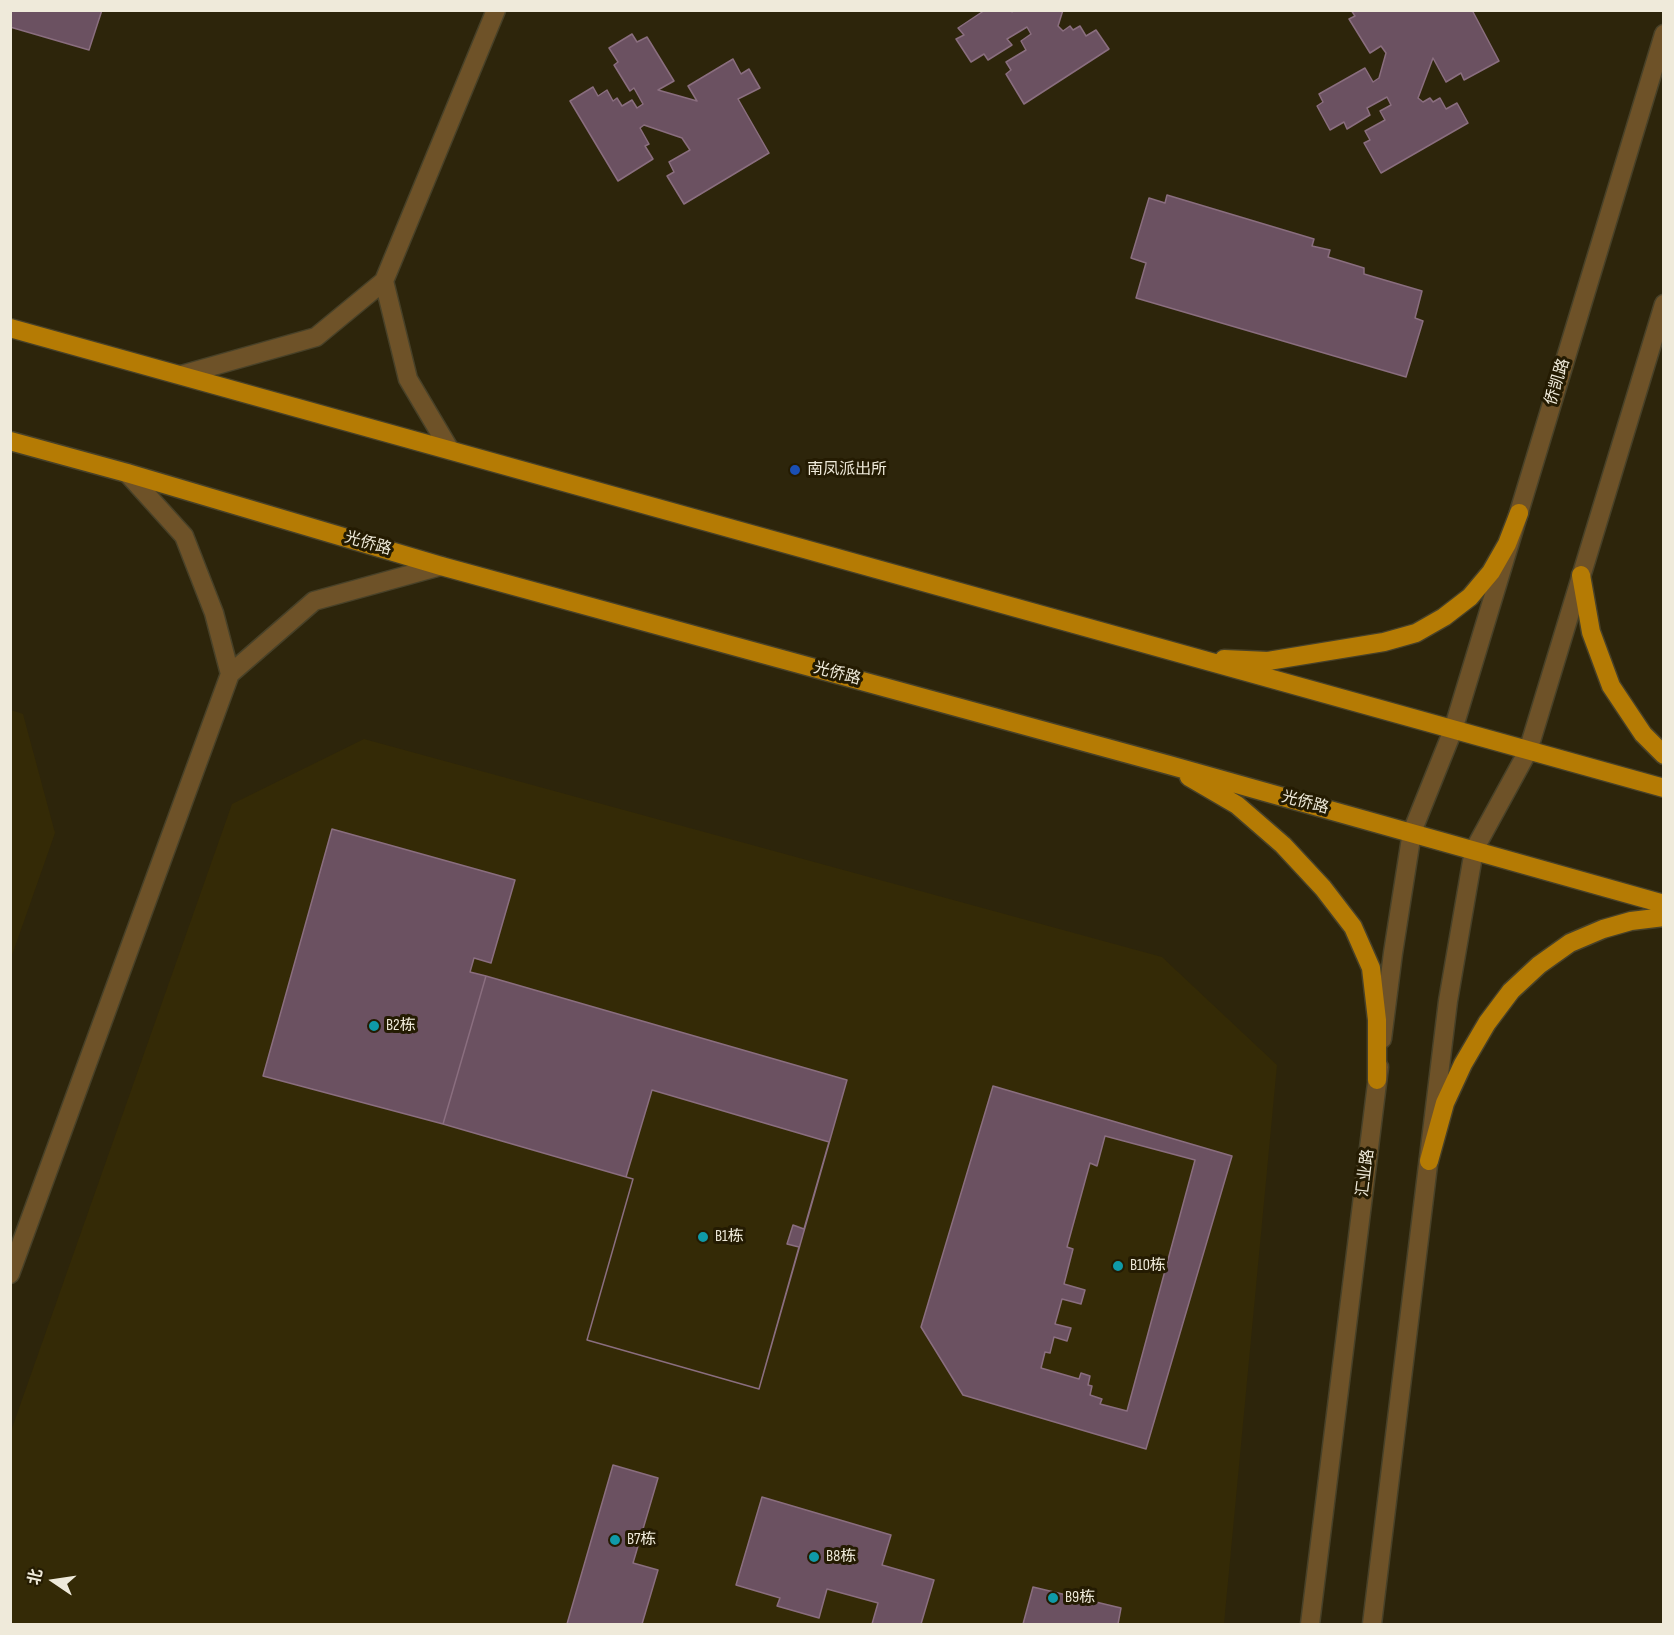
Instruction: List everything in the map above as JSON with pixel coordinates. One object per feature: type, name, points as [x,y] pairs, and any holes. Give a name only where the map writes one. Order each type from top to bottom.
[{"type":"main road","points":[[10,328],[1664,788]]},
{"type":"main road","name":"光侨路","points":[[10,441],[127,473],[441,566],[1412,832],[1664,904]]},
{"type":"main road","points":[[1192,658],[1268,661],[1384,642],[1416,633],[1444,617],[1470,597],[1491,572],[1507,543],[1519,513]]},
{"type":"main road","points":[[1581,575],[1591,632],[1611,686],[1643,734],[1664,755]]},
{"type":"main road","points":[[1169,765],[1237,805],[1283,845],[1323,888],[1353,927],[1371,968],[1377,1020],[1377,1080]]},
{"type":"main road","points":[[1429,1161],[1445,1103],[1463,1064],[1487,1023],[1511,991],[1539,965],[1570,944],[1604,929],[1631,921],[1664,917]]},
{"type":"street","points":[[181,375],[316,337],[384,281],[496,10]]},
{"type":"street","name":"侨凯路","points":[[1453,730],[1664,34]]},
{"type":"street","points":[[384,281],[408,379],[450,450]]},
{"type":"street","points":[[1372,1624],[1448,1001],[1474,850],[1528,751],[1664,304]]},
{"type":"street","points":[[127,473],[184,536],[214,613],[230,674]]},
{"type":"street","points":[[10,1274],[230,674],[314,601],[441,566]]},
{"type":"street","name":"汇业路","points":[[1310,1624],[1393,953],[1412,832],[1453,730]]},
{"type":"shaded area","points":[[11,710],[23,714],[55,833],[11,958]]},
{"type":"shaded area","points":[[364,739],[1162,957],[1277,1065],[1224,1624],[11,1624],[11,1431],[232,804]]},
{"type":"building","points":[[10,10],[102,10],[89,50],[10,27]]},
{"type":"building","points":[[985,10],[1011,10],[1012,12],[1015,10],[1063,10],[1058,26],[1063,31],[1070,26],[1073,30],[1080,26],[1086,36],[1096,30],[1109,49],[1024,104],[1006,74],[1011,70],[1006,62],[1026,50],[1021,41],[1031,34],[1027,27],[1007,39],[1012,45],[988,60],[984,54],[971,62],[956,39],[964,35],[958,28]]},
{"type":"building","points":[[1351,10],[1472,10],[1499,61],[1464,80],[1461,73],[1446,82],[1433,58],[1418,98],[1423,102],[1430,98],[1433,102],[1440,98],[1446,109],[1457,103],[1468,123],[1381,173],[1364,143],[1370,140],[1365,131],[1385,120],[1380,111],[1391,105],[1387,97],[1367,108],[1370,115],[1347,129],[1344,122],[1330,130],[1317,106],[1323,102],[1319,94],[1365,68],[1373,82],[1379,78],[1386,53],[1381,46],[1370,53],[1349,19],[1355,16]]},
{"type":"building","points":[[632,34],[637,42],[647,37],[674,81],[658,90],[697,101],[688,86],[733,59],[741,74],[749,69],[760,88],[738,99],[769,153],[684,204],[667,176],[674,172],[669,162],[690,150],[682,138],[644,125],[640,128],[649,144],[645,146],[653,159],[618,181],[570,101],[593,87],[598,96],[607,90],[613,101],[617,98],[622,106],[632,100],[637,108],[643,104],[634,88],[630,91],[614,65],[618,62],[609,48]]},
{"type":"building","points":[[1167,195],[1314,239],[1312,246],[1330,250],[1328,257],[1364,268],[1364,274],[1422,291],[1415,318],[1423,321],[1406,377],[1136,298],[1146,263],[1131,258],[1149,198],[1165,203]]},
{"type":"building","name":"B2栋","points":[[332,829],[515,880],[491,963],[474,958],[470,972],[486,976],[443,1124],[263,1076]]},
{"type":"building","points":[[486,976],[847,1080],[759,1389],[587,1340],[633,1179],[443,1124]]},
{"type":"building","points":[[993,1086],[1232,1156],[1146,1449],[963,1395],[921,1327]]},
{"type":"building","name":"B1栋","points":[[652,1090],[829,1142],[804,1229],[793,1225],[787,1244],[799,1247],[759,1389],[587,1340],[633,1179],[626,1177]]},
{"type":"building","name":"B10栋","points":[[1105,1136],[1195,1160],[1127,1411],[1100,1404],[1102,1399],[1090,1395],[1092,1386],[1088,1385],[1090,1376],[1081,1373],[1079,1379],[1041,1368],[1045,1352],[1050,1353],[1054,1337],[1067,1341],[1071,1328],[1055,1324],[1062,1299],[1081,1304],[1085,1290],[1064,1284],[1073,1249],[1067,1247],[1090,1163],[1097,1166]]},
{"type":"building","name":"B7栋","points":[[613,1465],[658,1478],[633,1563],[658,1570],[642,1624],[567,1624]]},
{"type":"building","name":"B8栋","points":[[762,1497],[891,1535],[882,1565],[934,1580],[921,1624],[872,1624],[878,1603],[827,1589],[819,1618],[777,1606],[780,1598],[736,1585]]},
{"type":"building","name":"B9栋","points":[[1033,1587],[1121,1608],[1118,1624],[1023,1624]]},
{"type":"place","name":"南凤派出所","points":[[795,470]]},
{"type":"place","name":"B2栋","points":[[374,1026]]},
{"type":"place","name":"B1栋","points":[[703,1237]]},
{"type":"place","name":"B10栋","points":[[1118,1266]]},
{"type":"place","name":"B7栋","points":[[615,1540]]},
{"type":"place","name":"B8栋","points":[[814,1557]]},
{"type":"place","name":"B9栋","points":[[1053,1598]]}]
